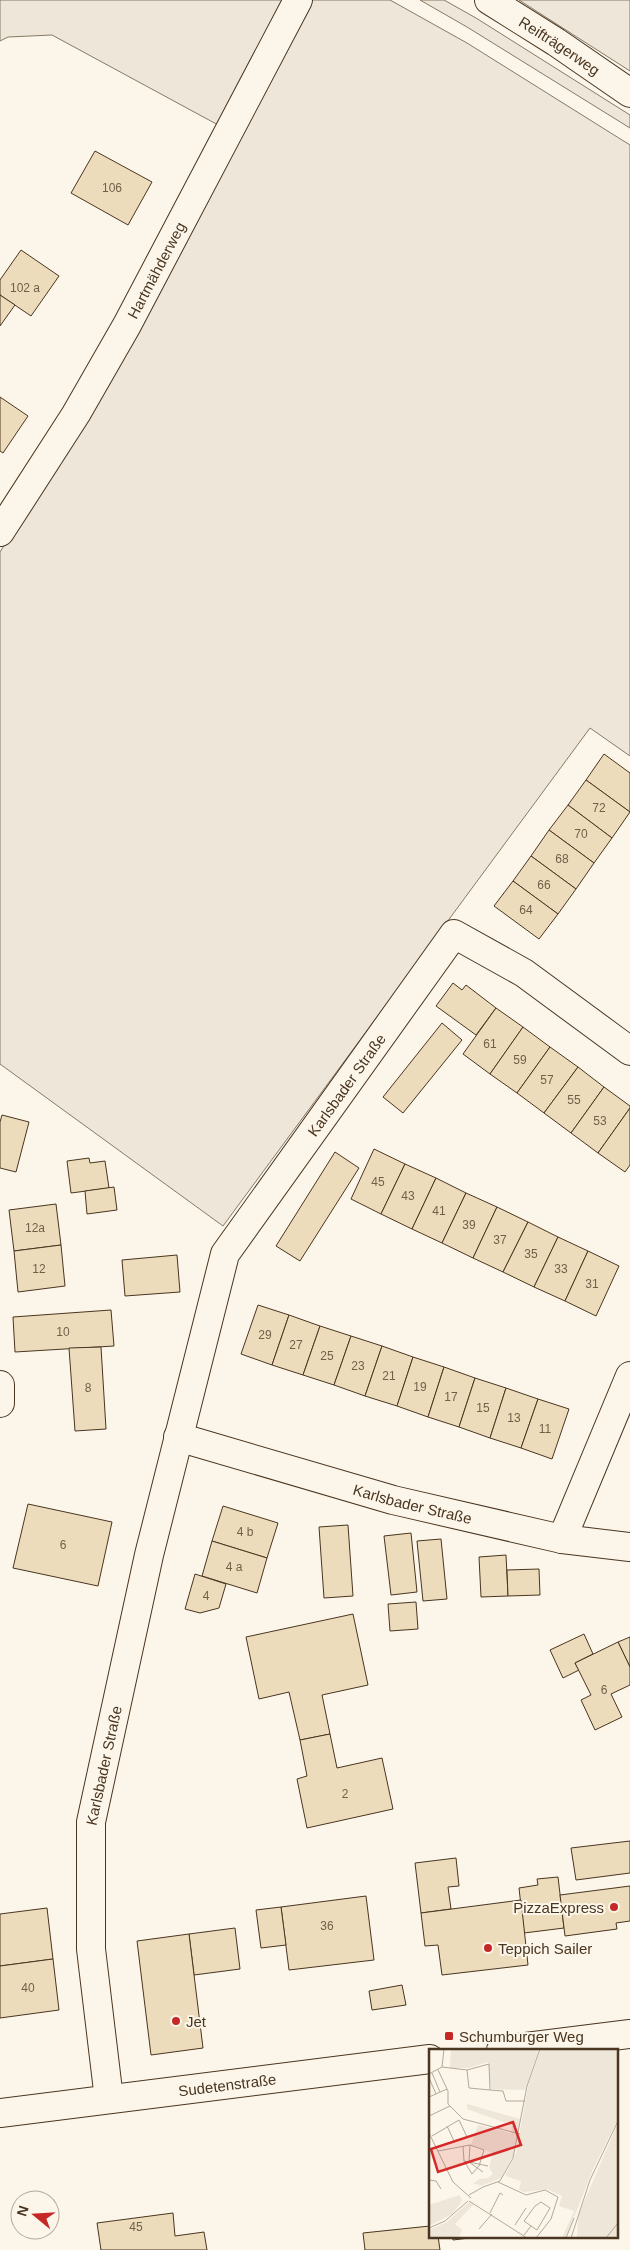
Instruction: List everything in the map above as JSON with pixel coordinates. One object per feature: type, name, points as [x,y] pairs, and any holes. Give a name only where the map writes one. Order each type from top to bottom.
[{"type":"street","name":"Hartmähderweg","points":[[0,532],[76,414],[127,325],[298,0]]},
{"type":"street","name":"Reifträgerweg","points":[[488,0],[556,42],[630,93]]},
{"type":"street","name":"Karlsbader Straße","points":[[109,2099],[91,1949],[91,1822],[149,1555],[225,1254],[454,934],[524,973],[630,1051]]},
{"type":"street","points":[[562,1539],[630,1376]]},
{"type":"street","points":[[0,1385],[0,1402]]},
{"type":"street","name":"Karlsbader Straße","points":[[178,1437],[393,1500],[562,1539],[630,1547]]},
{"type":"street","points":[[508,2049],[630,2034]]},
{"type":"street","name":"Sudetenstraße","points":[[8,2111],[429,2059]]},
{"type":"shaded area","points":[[0,0],[290,0],[220,126],[52,35],[8,37],[0,41]]},
{"type":"shaded area","points":[[310,0],[390,0],[467,43],[630,145],[630,756],[590,728],[223,1226],[0,1064],[0,552],[84,417]]},
{"type":"shaded area","points":[[420,0],[444,0],[476,18],[630,115],[630,128],[467,27]]},
{"type":"shaded area","points":[[519,0],[630,0],[630,71]]},
{"type":"building","points":[[95,151],[152,182],[128,225],[71,193]]},
{"type":"building","points":[[21,250],[59,276],[31,316],[0,295],[0,280]]},
{"type":"building","points":[[0,295],[15,305],[0,326]]},
{"type":"building","points":[[0,397],[28,416],[3,453],[0,451]]},
{"type":"building","points":[[604,754],[630,773],[630,812],[586,780]]},
{"type":"building","points":[[586,780],[630,812],[612,838],[568,805]]},
{"type":"building","points":[[568,805],[612,838],[594,863],[549,830]]},
{"type":"building","points":[[549,830],[594,863],[576,889],[531,856]]},
{"type":"building","points":[[531,856],[576,889],[558,914],[513,881]]},
{"type":"building","points":[[513,881],[558,914],[539,939],[494,906]]},
{"type":"building","points":[[453,983],[462,990],[466,985],[496,1008],[476,1035],[436,1006]]},
{"type":"building","points":[[496,1008],[523,1027],[490,1074],[463,1054]]},
{"type":"building","points":[[442,1023],[462,1040],[403,1113],[383,1097]]},
{"type":"building","points":[[523,1027],[550,1047],[517,1093],[490,1074]]},
{"type":"building","points":[[550,1047],[578,1067],[544,1113],[517,1093]]},
{"type":"building","points":[[578,1067],[604,1087],[571,1133],[544,1113]]},
{"type":"building","points":[[604,1087],[630,1106],[630,1108],[598,1153],[571,1133]]},
{"type":"building","points":[[630,1108],[630,1165],[625,1172],[598,1153]]},
{"type":"building","points":[[2,1115],[29,1122],[16,1172],[0,1168],[0,1122]]},
{"type":"building","points":[[374,1149],[405,1164],[381,1214],[351,1199]]},
{"type":"building","points":[[335,1152],[359,1168],[300,1261],[276,1246]]},
{"type":"building","points":[[89,1158],[90,1163],[105,1161],[109,1188],[71,1193],[67,1161]]},
{"type":"building","points":[[405,1164],[436,1178],[412,1229],[381,1214]]},
{"type":"building","points":[[436,1178],[466,1193],[442,1243],[412,1229]]},
{"type":"building","points":[[114,1187],[117,1210],[87,1214],[85,1191]]},
{"type":"building","points":[[466,1193],[497,1207],[473,1258],[442,1243]]},
{"type":"building","points":[[56,1204],[61,1245],[14,1251],[9,1210]]},
{"type":"building","points":[[497,1207],[528,1222],[503,1272],[473,1258]]},
{"type":"building","points":[[528,1222],[558,1237],[534,1287],[503,1272]]},
{"type":"building","points":[[558,1237],[588,1251],[565,1301],[534,1287]]},
{"type":"building","points":[[61,1245],[65,1286],[18,1292],[14,1251]]},
{"type":"building","points":[[588,1251],[619,1266],[596,1316],[565,1301]]},
{"type":"building","points":[[177,1255],[180,1292],[125,1296],[122,1260]]},
{"type":"building","points":[[258,1305],[289,1315],[272,1365],[241,1354]]},
{"type":"building","points":[[111,1310],[114,1346],[15,1352],[13,1317]]},
{"type":"building","points":[[289,1315],[320,1326],[303,1375],[272,1365]]},
{"type":"building","points":[[320,1326],[351,1336],[334,1385],[303,1375]]},
{"type":"building","points":[[351,1336],[382,1346],[365,1396],[334,1385]]},
{"type":"building","points":[[382,1346],[413,1357],[397,1406],[365,1396]]},
{"type":"building","points":[[101,1347],[106,1429],[75,1431],[69,1348]]},
{"type":"building","points":[[413,1357],[444,1367],[428,1417],[397,1406]]},
{"type":"building","points":[[444,1367],[475,1378],[459,1427],[428,1417]]},
{"type":"building","points":[[475,1378],[506,1388],[490,1438],[459,1427]]},
{"type":"building","points":[[506,1388],[538,1399],[521,1448],[490,1438]]},
{"type":"building","points":[[538,1399],[569,1409],[552,1459],[521,1448]]},
{"type":"building","points":[[28,1504],[112,1522],[98,1586],[13,1568]]},
{"type":"building","points":[[223,1506],[278,1523],[267,1558],[212,1541]]},
{"type":"building","points":[[348,1525],[353,1596],[324,1598],[319,1527]]},
{"type":"building","points":[[411,1533],[417,1592],[391,1595],[384,1536]]},
{"type":"building","points":[[441,1539],[447,1599],[423,1601],[417,1541]]},
{"type":"building","points":[[212,1541],[267,1558],[257,1593],[202,1576]]},
{"type":"building","points":[[506,1555],[508,1596],[481,1597],[479,1557]]},
{"type":"building","points":[[539,1569],[540,1595],[508,1596],[507,1570]]},
{"type":"building","points":[[195,1574],[226,1584],[219,1608],[200,1613],[185,1609]]},
{"type":"building","points":[[416,1602],[418,1629],[390,1631],[388,1604]]},
{"type":"building","points":[[353,1614],[368,1685],[322,1695],[330,1734],[300,1740],[289,1692],[259,1699],[246,1637]]},
{"type":"building","points":[[584,1634],[593,1654],[575,1663],[579,1670],[563,1678],[550,1650]]},
{"type":"building","points":[[630,1637],[630,1667],[618,1642]]},
{"type":"building","points":[[618,1642],[630,1667],[630,1685],[611,1694],[622,1717],[595,1730],[581,1700],[591,1695],[575,1663]]},
{"type":"building","points":[[330,1734],[337,1768],[382,1758],[393,1809],[307,1828],[297,1779],[307,1776],[300,1740]]},
{"type":"building","points":[[630,1841],[630,1873],[576,1880],[571,1848]]},
{"type":"building","points":[[456,1858],[459,1886],[448,1887],[451,1909],[421,1913],[415,1863]]},
{"type":"building","points":[[558,1877],[564,1928],[524,1933],[519,1888],[538,1885],[537,1879]]},
{"type":"building","points":[[630,1886],[630,1921],[616,1923],[617,1929],[565,1936],[560,1895]]},
{"type":"building","points":[[366,1896],[374,1960],[289,1970],[281,1907]]},
{"type":"building","points":[[521,1900],[528,1965],[442,1975],[438,1945],[425,1946],[421,1913]]},
{"type":"building","points":[[281,1907],[286,1945],[261,1948],[256,1910]]},
{"type":"building","points":[[47,1908],[53,1959],[0,1966],[0,1914]]},
{"type":"building","points":[[235,1928],[240,1969],[194,1975],[189,1934]]},
{"type":"building","points":[[189,1934],[203,2048],[151,2055],[137,1941]]},
{"type":"building","points":[[53,1959],[59,2010],[0,2018],[0,1966]]},
{"type":"building","points":[[402,1985],[406,2005],[372,2010],[369,1991]]},
{"type":"building","points":[[173,2213],[175,2236],[204,2232],[207,2250],[101,2250],[97,2223]]},
{"type":"building","points":[[429,2226],[429,2238],[438,2238],[440,2250],[365,2250],[363,2233]]},
{"type":"building","points":[[452,2238],[470,2238],[453,2240]]},
{"type":"place","name":"PizzaExpress","points":[[614,1907]]},
{"type":"place","name":"Teppich Sailer","points":[[488,1948]]},
{"type":"place","name":"Jet","points":[[176,2021]]},
{"type":"place","name":"Schumburger Weg","points":[[449,2036]]}]
